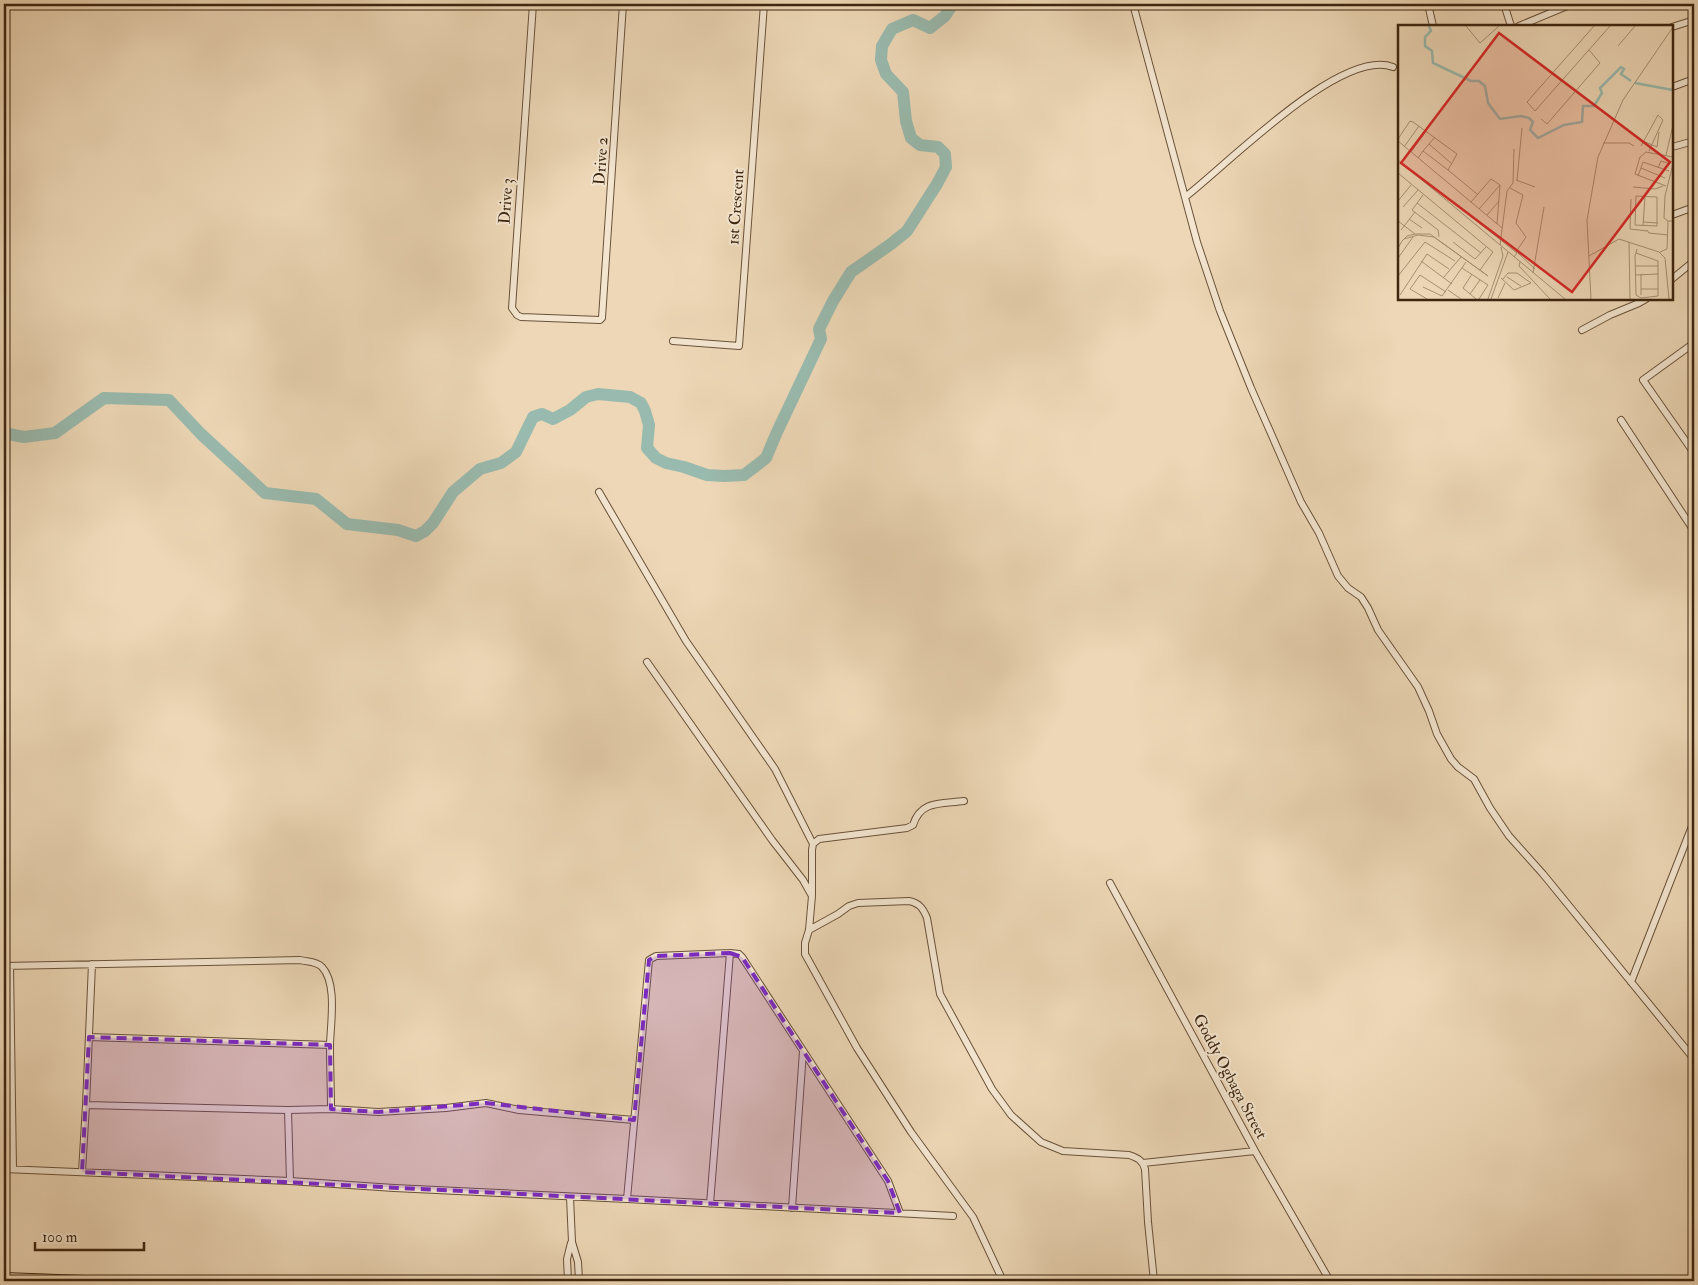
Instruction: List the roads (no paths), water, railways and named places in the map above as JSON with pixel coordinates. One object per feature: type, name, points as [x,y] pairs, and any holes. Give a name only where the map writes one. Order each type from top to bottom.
[{"type":"main road","points":[[4,1278],[85,1281]]},
{"type":"street","name":"Drive 3","points":[[532,4],[512,308],[521,317],[600,320]]},
{"type":"street","name":"Drive 2","points":[[600,320],[602,318],[623,4]]},
{"type":"street","name":"1st Crescent","points":[[673,341],[739,346],[764,4]]},
{"type":"street","points":[[1133,4],[1185,197],[1211,284],[1251,388],[1301,502],[1338,576],[1348,588],[1361,597],[1378,630],[1418,688],[1437,734],[1451,759],[1458,767],[1474,778],[1490,808],[1509,836],[1544,874],[1694,1059]]},
{"type":"street","points":[[1428,4],[1433,25]]},
{"type":"street","points":[[1504,4],[1511,25]]},
{"type":"street","points":[[1521,25],[1572,4]]},
{"type":"street","points":[[1673,27],[1694,20]]},
{"type":"street","points":[[1185,197],[1275,121],[1314,92],[1342,75],[1366,66],[1384,64],[1393,67]]},
{"type":"street","points":[[1673,87],[1694,79]]},
{"type":"street","points":[[1673,147],[1694,141]]},
{"type":"street","points":[[1673,215],[1694,207]]},
{"type":"street","points":[[1673,278],[1694,262]]},
{"type":"street","points":[[1582,330],[1644,300]]},
{"type":"street","points":[[1694,343],[1643,380],[1694,453]]},
{"type":"street","points":[[1621,420],[1694,531]]},
{"type":"street","points":[[599,492],[686,641],[775,769],[813,844],[812,896],[805,954],[857,1048],[911,1132],[973,1217],[1003,1281]]},
{"type":"street","points":[[647,662],[772,840],[803,880],[812,896]]},
{"type":"street","points":[[813,844],[819,840],[907,828],[912,825],[921,809],[928,806],[964,801]]},
{"type":"street","points":[[1631,982],[1694,821]]},
{"type":"street","name":"Goddy Ogbaga Street","points":[[1110,883],[1255,1151],[1330,1281]]},
{"type":"street","points":[[809,930],[849,906],[858,903],[908,901],[916,903],[923,908],[927,918],[940,994],[992,1089],[1011,1115],[1041,1142],[1063,1151],[1130,1156],[1138,1158],[1143,1162],[1146,1169],[1148,1222],[1154,1281]]},
{"type":"street","points":[[710,1204],[730,953]]},
{"type":"street","points":[[627,1199],[649,960],[656,956],[730,953],[739,954],[744,959],[888,1181],[900,1213]]},
{"type":"street","points":[[13,1169],[7,966],[300,960],[317,963],[327,974],[332,1010],[330,1045],[331,1110]]},
{"type":"street","points":[[82,1172],[92,964]]},
{"type":"street","points":[[89,1037],[330,1045]]},
{"type":"street","points":[[792,1208],[803,1051]]},
{"type":"street","points":[[86,1105],[378,1112],[446,1108],[486,1103],[519,1110],[634,1120]]},
{"type":"street","points":[[288,1110],[290,1181]]},
{"type":"street","points":[[1143,1162],[1255,1151]]},
{"type":"street","points":[[4,1169],[290,1181],[952,1216]]},
{"type":"street","points":[[570,1197],[572,1242],[578,1262],[580,1281]]},
{"type":"street","points":[[568,1281],[567,1259],[572,1242]]},
{"type":"waterway","points":[[4,433],[24,437],[55,433],[104,398],[169,400],[201,434],[265,493],[316,499],[347,524],[398,530],[416,536],[433,523],[453,492],[480,469],[501,463],[516,452],[533,417],[542,414],[553,419],[570,410],[586,397],[598,394],[630,397],[641,403],[649,425],[647,448],[656,458],[666,463],[707,475],[744,475],[766,458],[821,339],[819,329],[851,272],[907,231],[946,167],[945,154],[938,147],[920,145],[911,138],[906,121],[903,92],[886,74],[881,60],[882,46],[892,29],[913,20],[930,28],[945,16],[951,7],[950,4]]}]
